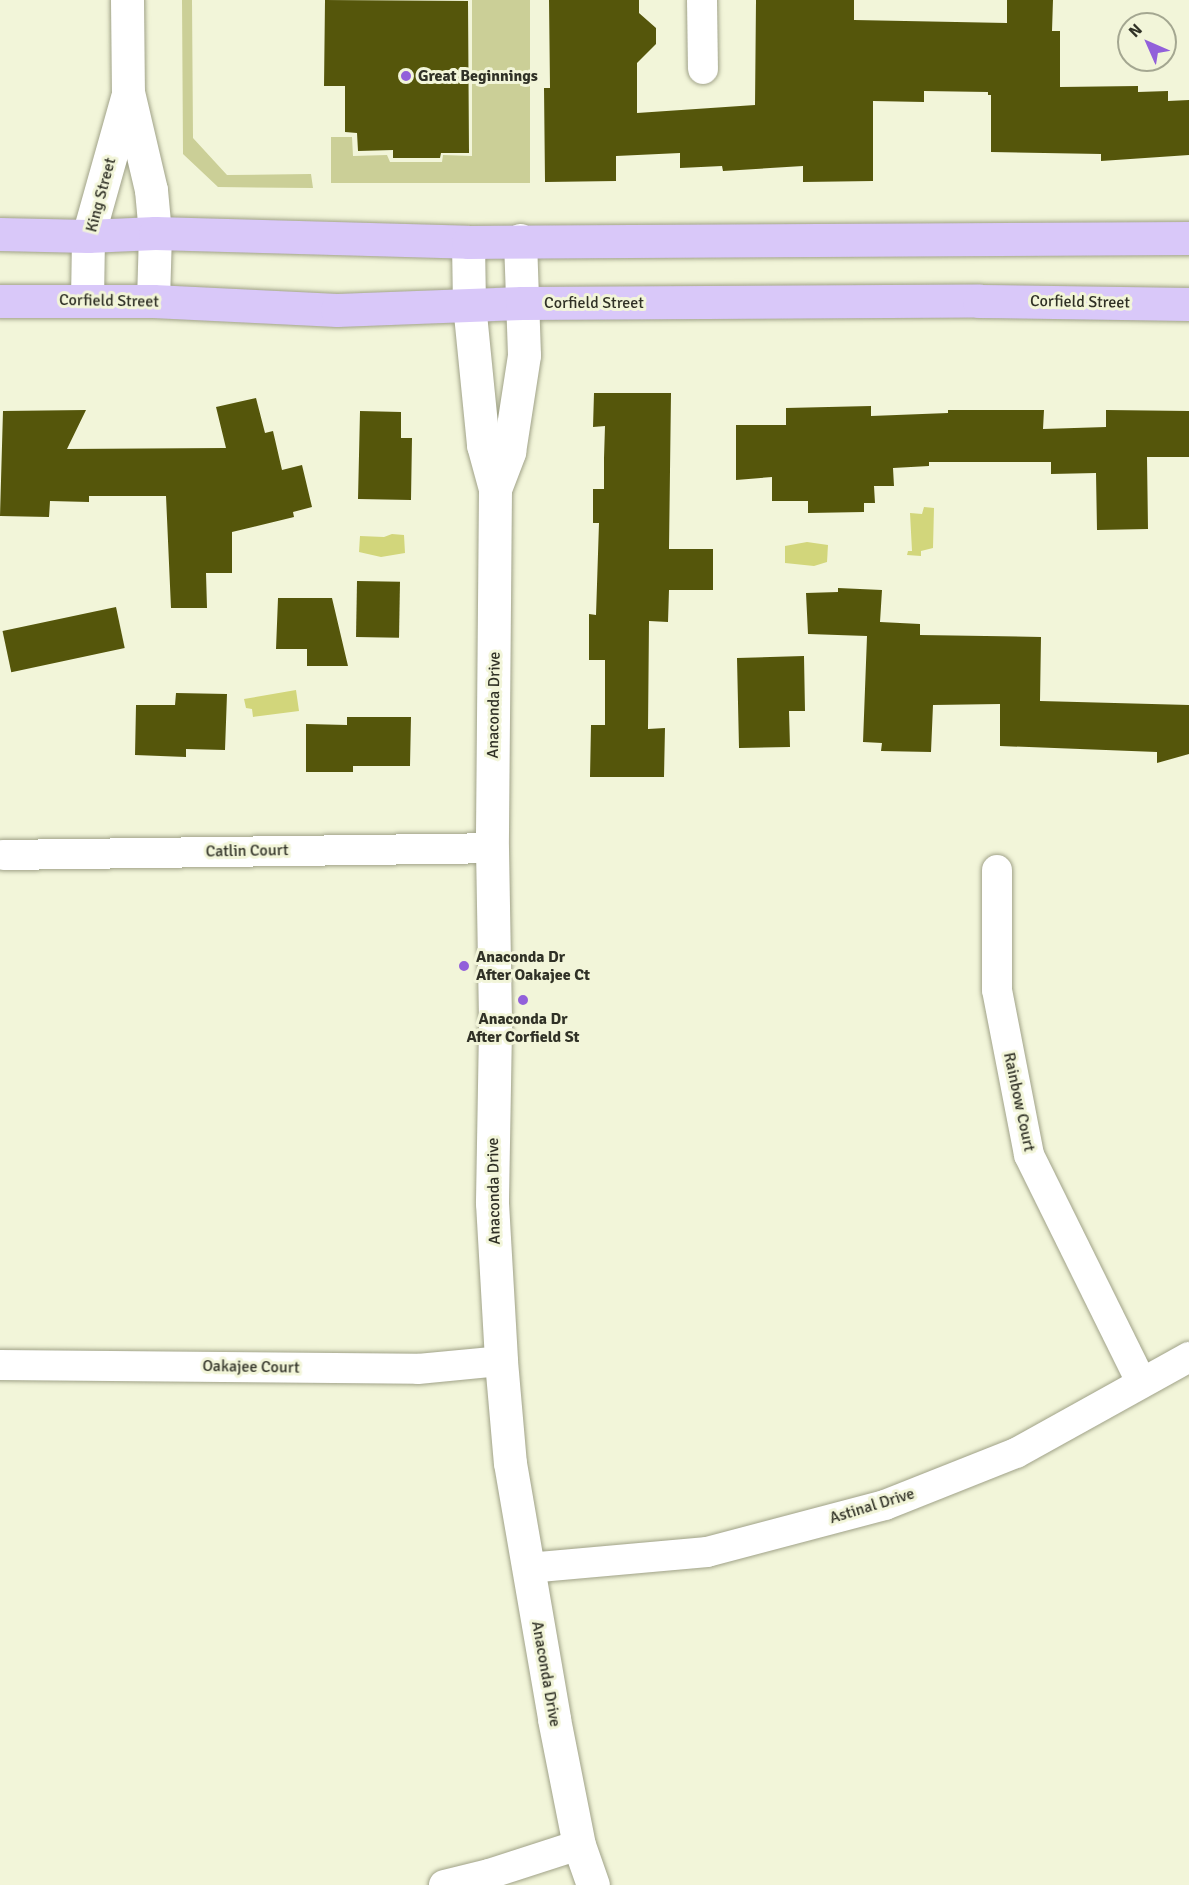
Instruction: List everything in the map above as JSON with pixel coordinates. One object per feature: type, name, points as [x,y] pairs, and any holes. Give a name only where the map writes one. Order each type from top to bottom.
[{"type":"main road","name":"King Street","points":[[127,0],[128,92],[151,190],[155,233],[153,301]]},
{"type":"main road","name":"King Street","points":[[87,301],[88,236],[128,92]]},
{"type":"main road","points":[[0,234],[88,236],[155,233],[468,242],[1189,238]]},
{"type":"main road","name":"Anaconda Drive","points":[[495,489],[509,452],[522,366],[520,240]]},
{"type":"main road","name":"Anaconda Drive","points":[[468,242],[469,304],[483,445],[495,489],[492,848],[495,1028],[492,1203],[501,1361],[510,1463],[554,1719],[579,1845],[593,1885]]},
{"type":"main road","name":"Corfield Street","points":[[0,301],[153,301],[337,310],[522,303],[979,301],[1189,304]]},
{"type":"street","points":[[702,0],[703,69]]},
{"type":"street","name":"Catlin Court","points":[[3,855],[492,848]]},
{"type":"street","name":"Rainbow Court","points":[[997,870],[997,990],[1029,1155],[1141,1382]]},
{"type":"street","name":"Astinal Drive","points":[[528,1568],[707,1552],[885,1505],[1016,1453],[1189,1357]]},
{"type":"street","name":"Oakajee Court","points":[[0,1365],[418,1369],[501,1361]]},
{"type":"street","points":[[444,1885],[489,1874],[579,1845]]},
{"type":"shaded area","points":[[182,0],[192,0],[193,138],[227,175],[311,174],[313,188],[218,187],[183,154]]},
{"type":"shaded area","points":[[472,0],[530,0],[530,183],[331,183],[331,137],[352,137],[353,156],[387,155],[390,162],[442,162],[443,155],[472,156]]},
{"type":"shaded area","points":[[924,507],[934,508],[933,548],[921,551],[921,556],[907,555],[908,551],[912,551],[910,513],[922,514]]},
{"type":"shaded area","points":[[392,534],[404,535],[405,553],[381,557],[359,552],[360,536],[384,537]]},
{"type":"shaded area","points":[[807,542],[828,545],[827,562],[814,566],[785,563],[785,546]]},
{"type":"shaded area","points":[[296,690],[299,711],[253,717],[252,709],[246,708],[244,699]]},
{"type":"building","name":"Great Beginnings","points":[[325,0],[468,1],[469,153],[441,153],[440,158],[393,158],[393,150],[358,151],[357,133],[345,132],[345,86],[324,86]]},
{"type":"building","points":[[549,0],[639,0],[639,13],[656,28],[656,44],[637,63],[637,113],[755,105],[756,0],[854,0],[854,20],[1007,23],[1007,0],[1053,0],[1052,31],[1060,31],[1060,87],[1138,86],[1138,92],[1168,91],[1168,101],[1189,100],[1189,155],[1101,161],[1101,154],[991,152],[991,95],[988,95],[988,92],[924,91],[924,102],[873,101],[873,181],[803,182],[803,166],[723,171],[722,166],[680,168],[680,153],[616,156],[616,181],[545,182],[544,88],[550,88]]},
{"type":"building","points":[[594,393],[671,393],[669,549],[713,549],[713,590],[669,590],[668,622],[649,621],[648,729],[665,728],[664,777],[590,777],[591,725],[605,725],[605,660],[589,660],[589,614],[596,615],[599,523],[593,523],[593,489],[604,489],[605,426],[593,427]]},
{"type":"building","points":[[256,398],[265,433],[273,431],[282,470],[302,465],[312,507],[293,512],[294,517],[232,532],[232,573],[206,573],[207,608],[171,608],[166,496],[89,496],[89,502],[50,501],[49,517],[0,516],[3,411],[86,410],[67,449],[226,448],[216,407]]},
{"type":"building","points":[[871,406],[871,416],[948,413],[948,410],[1044,410],[1043,429],[1106,427],[1106,410],[1189,411],[1189,457],[1147,457],[1148,529],[1097,530],[1096,473],[1051,474],[1051,462],[929,462],[929,466],[893,468],[894,486],[874,486],[875,503],[864,503],[864,512],[808,513],[808,501],[772,501],[772,477],[736,480],[736,425],[786,425],[786,408]]},
{"type":"building","points":[[360,411],[401,412],[401,438],[412,438],[411,500],[358,499]]},
{"type":"building","points":[[357,581],[400,582],[399,638],[356,637]]},
{"type":"building","points":[[838,588],[882,590],[880,622],[920,624],[920,635],[1041,637],[1040,701],[1189,705],[1189,754],[1157,763],[1157,752],[1000,746],[1000,704],[933,705],[931,752],[881,751],[882,743],[863,742],[867,636],[808,634],[806,593],[838,592]]},
{"type":"building","points":[[278,598],[332,598],[348,666],[307,666],[307,649],[276,649]]},
{"type":"building","points":[[116,607],[125,648],[11,672],[3,631]]},
{"type":"building","points":[[804,656],[805,711],[789,711],[790,747],[739,748],[737,658]]},
{"type":"building","points":[[176,693],[227,694],[225,750],[186,749],[186,757],[135,755],[136,705],[175,705]]},
{"type":"building","points":[[347,717],[411,717],[410,766],[353,766],[353,772],[306,772],[306,724],[347,725]]},
{"type":"place","name":"Great Beginnings","points":[[406,76]]},
{"type":"place","name":"Anaconda Dr After Oakajee Ct","points":[[464,966]]},
{"type":"place","name":"Anaconda Dr After Corfield St","points":[[523,1000]]}]
